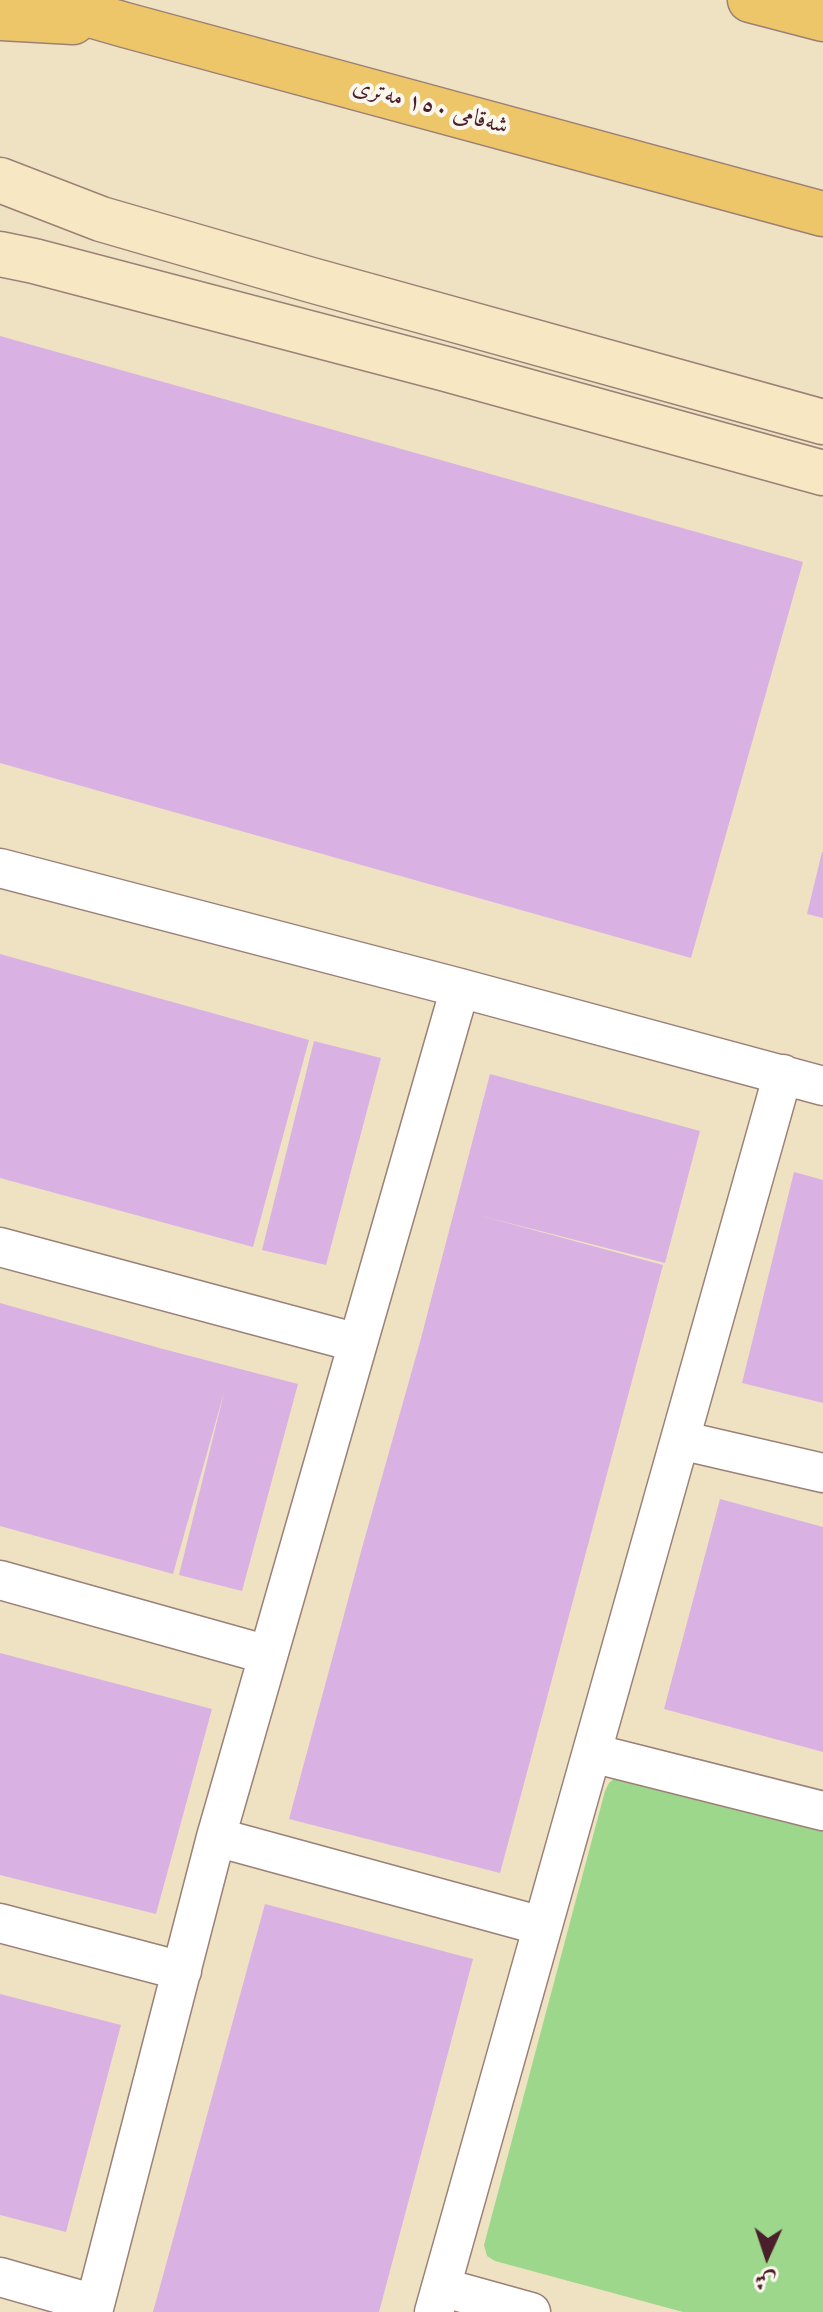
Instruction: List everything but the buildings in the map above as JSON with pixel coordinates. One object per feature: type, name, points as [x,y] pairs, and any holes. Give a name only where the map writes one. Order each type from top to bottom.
[{"type":"highway","name":"شەقامی ١٥٠ مەتری","points":[[38,0],[823,214]]},
{"type":"highway","points":[[750,0],[823,19]]},
{"type":"highway","points":[[778,0],[823,6]]},
{"type":"highway","points":[[0,18],[125,25]]},
{"type":"highway","points":[[680,175],[823,237]]},
{"type":"street","points":[[0,180],[101,219],[823,422]]},
{"type":"street","points":[[0,254],[446,369],[823,473]]},
{"type":"street","points":[[0,868],[823,1086]]},
{"type":"street","points":[[0,2277],[94,2308],[216,1837],[460,988]]},
{"type":"street","points":[[531,2312],[437,2300],[783,1074]]},
{"type":"street","points":[[0,1247],[358,1343]]},
{"type":"street","points":[[680,1440],[823,1473]]},
{"type":"street","points":[[0,1580],[268,1655]]},
{"type":"street","points":[[592,1753],[823,1811]]},
{"type":"street","points":[[216,1837],[542,1926]]},
{"type":"street","points":[[0,1923],[182,1971]]},
{"type":"green space","points":[[616,1777],[823,1831],[823,2312],[683,2312],[495,2261],[487,2256],[484,2245],[605,1791]]}]
